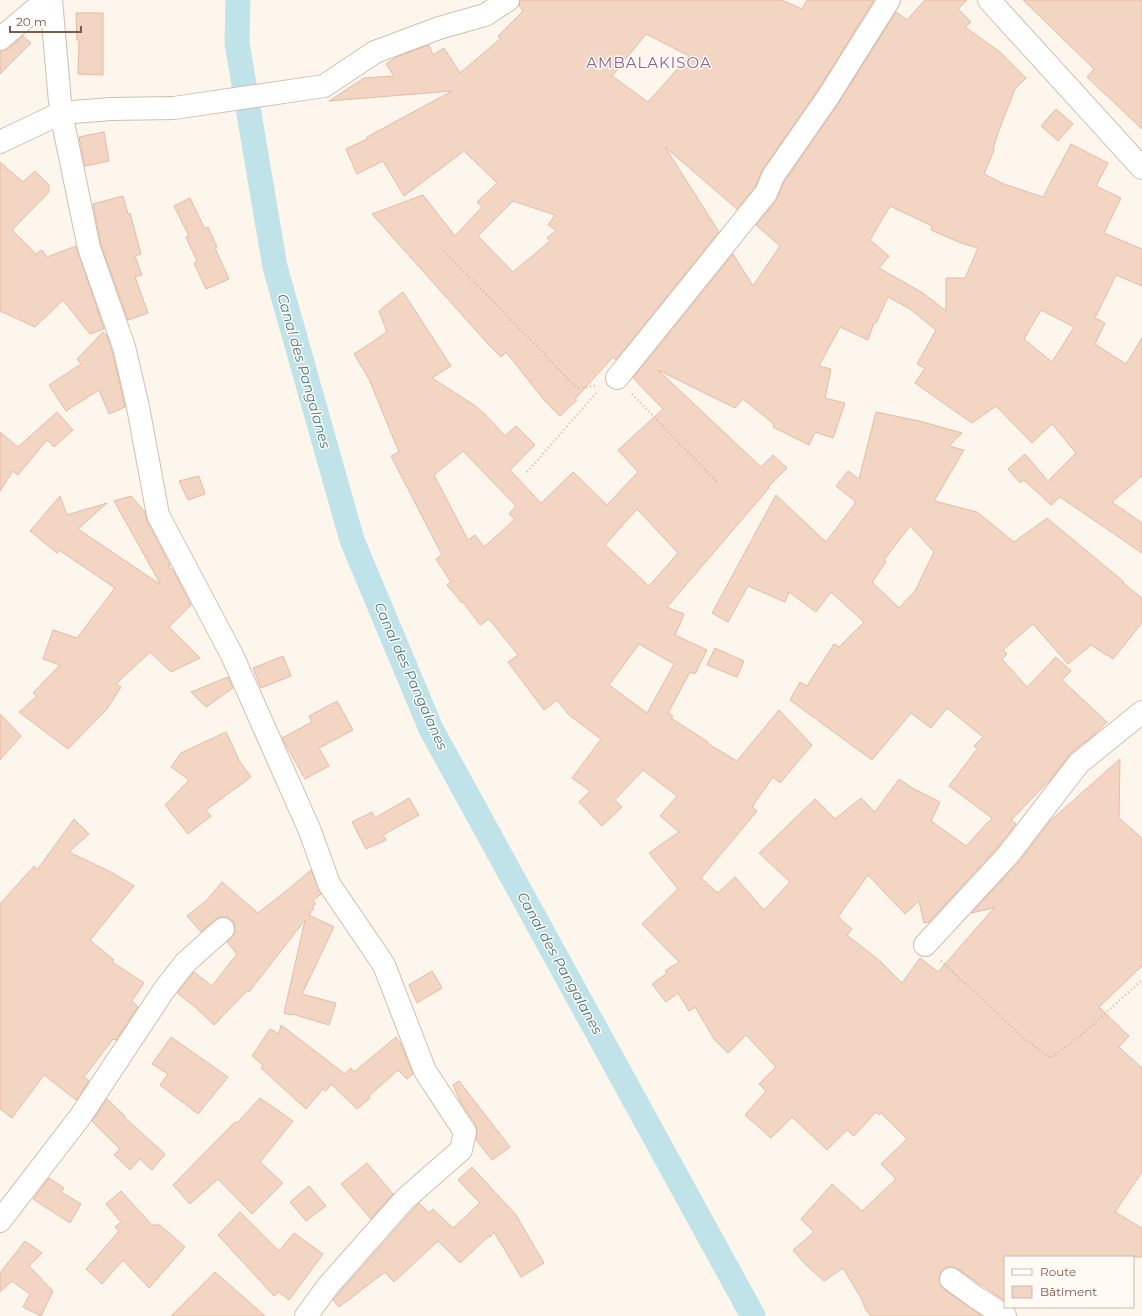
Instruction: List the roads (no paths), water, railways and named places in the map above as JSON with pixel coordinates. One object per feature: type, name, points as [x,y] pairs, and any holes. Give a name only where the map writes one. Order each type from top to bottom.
[{"type":"street","points":[[0,39],[46,0]]},
{"type":"street","points":[[51,0],[61,113],[89,248],[124,347],[138,407],[158,515],[232,655],[310,831],[329,884],[384,965],[425,1071],[465,1132],[461,1150],[405,1198],[328,1286],[306,1316]]},
{"type":"street","points":[[0,142],[61,113],[111,109],[174,108],[324,86],[375,52],[439,28],[485,15],[508,0]]},
{"type":"street","points":[[610,381],[766,192],[773,176],[828,97],[889,0]]},
{"type":"street","points":[[989,0],[1142,168]]},
{"type":"street","points":[[925,945],[1008,855],[1079,763],[1142,712]]},
{"type":"street","points":[[0,1221],[80,1118],[164,990],[185,963],[223,929]]},
{"type":"street","points":[[951,1279],[1005,1316]]},
{"type":"waterway","name":"Canal des Pangalanes","points":[[238,0],[237,43],[275,267],[352,540],[431,729],[753,1316]]},
{"type":"district","name":"AMBALAKISOA","points":[[649,62]]}]
